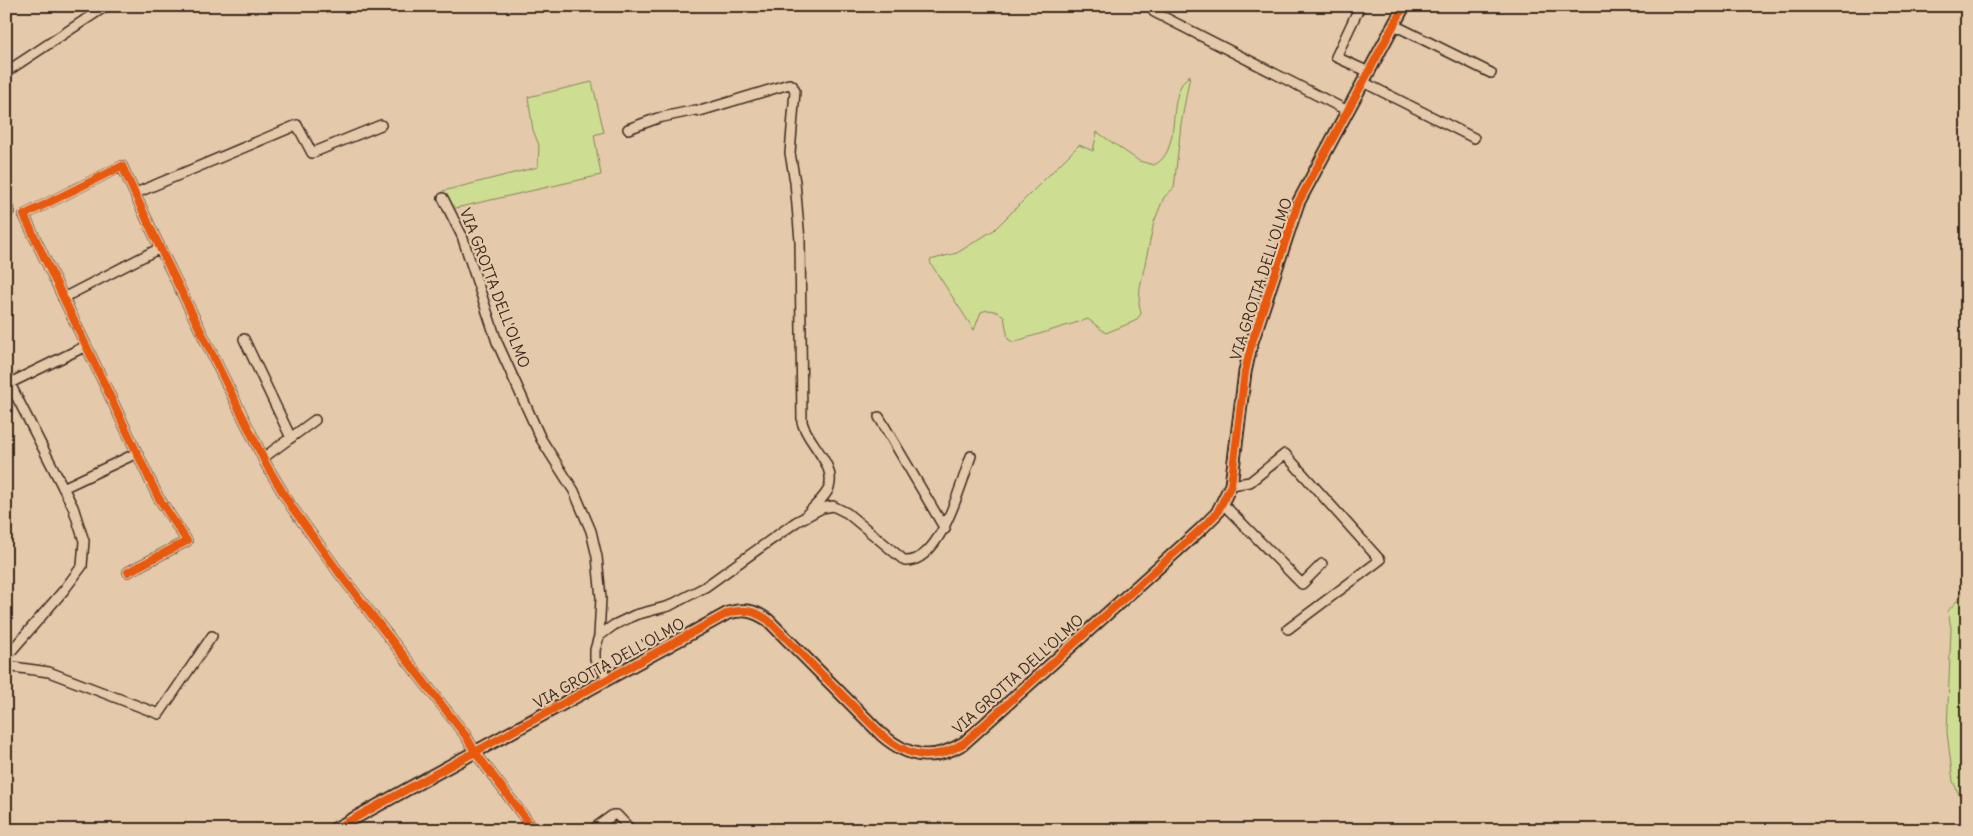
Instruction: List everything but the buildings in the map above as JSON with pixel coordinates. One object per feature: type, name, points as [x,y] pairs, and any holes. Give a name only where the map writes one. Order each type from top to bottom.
[{"type":"street","points":[[6,72],[106,6]]},
{"type":"street","points":[[1360,6],[1336,57],[1366,77],[1474,138]]},
{"type":"street","name":"VIA GROTTA DELL'OLMO","points":[[333,830],[728,613],[738,611],[756,612],[768,620],[893,744],[910,753],[929,756],[950,752],[964,743],[1201,530],[1223,504],[1231,484],[1245,372],[1251,345],[1298,203],[1404,6]]},
{"type":"street","points":[[1154,12],[1348,111]]},
{"type":"street","points":[[1394,25],[1491,73]]},
{"type":"street","points":[[628,129],[658,118],[696,110],[700,111],[789,84],[792,85],[795,91],[790,153],[795,182],[800,241],[802,422],[804,430],[823,459],[830,478],[827,492],[807,514]]},
{"type":"street","points":[[136,193],[297,125],[312,153],[381,125]]},
{"type":"street","points":[[128,572],[187,541],[158,497],[24,215],[122,166],[263,458],[291,506],[340,574],[466,736],[475,752],[534,830]]},
{"type":"street","name":"VIA GROTTA DELL'OLMO","points":[[443,198],[462,236],[497,342],[541,439],[574,492],[591,531],[597,557],[601,598],[599,636]]},
{"type":"street","points":[[63,298],[160,248]]},
{"type":"street","points":[[244,339],[291,438]]},
{"type":"street","points":[[6,657],[64,590],[82,566],[84,541],[72,507],[8,379],[86,346]]},
{"type":"street","points":[[879,417],[945,529]]},
{"type":"street","points":[[263,458],[315,420]]},
{"type":"street","points":[[63,488],[137,453]]},
{"type":"street","points":[[1231,484],[1250,482],[1285,454],[1380,560],[1288,629]]},
{"type":"street","points":[[807,514],[833,506],[853,518],[905,561],[910,561],[920,557],[928,550],[945,529],[971,456]]},
{"type":"street","points":[[1223,504],[1302,584],[1322,564]]},
{"type":"street","name":"VIA GROTTA DELL'OLMO","points":[[599,636],[614,625],[669,606],[705,587],[807,514]]},
{"type":"street","points":[[6,666],[49,672],[159,714],[212,636]]},
{"type":"street","points":[[599,636],[595,650],[595,659],[608,679]]},
{"type":"street","points":[[592,830],[613,815],[617,815],[631,830]]},
{"type":"green space","points":[[1190,75],[1181,124],[1174,188],[1164,197],[1154,222],[1140,287],[1139,303],[1141,314],[1135,321],[1106,333],[1088,319],[1013,342],[1008,339],[1004,316],[996,311],[987,310],[981,312],[974,330],[930,260],[957,253],[994,230],[1079,145],[1093,151],[1097,132],[1139,161],[1154,165],[1162,159],[1168,150],[1178,93]]},
{"type":"green space","points":[[592,82],[604,132],[594,135],[601,175],[451,209],[443,191],[538,167],[539,145],[533,130],[528,97]]},
{"type":"green space","points":[[1967,589],[1967,813],[1953,781],[1947,732],[1951,628],[1948,611]]},
{"type":"cycle path","points":[[333,830],[728,613],[739,611],[753,612],[768,620],[882,735],[902,749],[921,755],[932,755],[953,749],[964,743],[1217,513],[1231,485],[1245,372],[1251,345],[1298,203],[1404,6]]},
{"type":"cycle path","points":[[128,572],[187,541],[158,497],[24,215],[122,166],[267,466],[291,506],[340,574],[466,736],[475,752],[534,830]]}]
